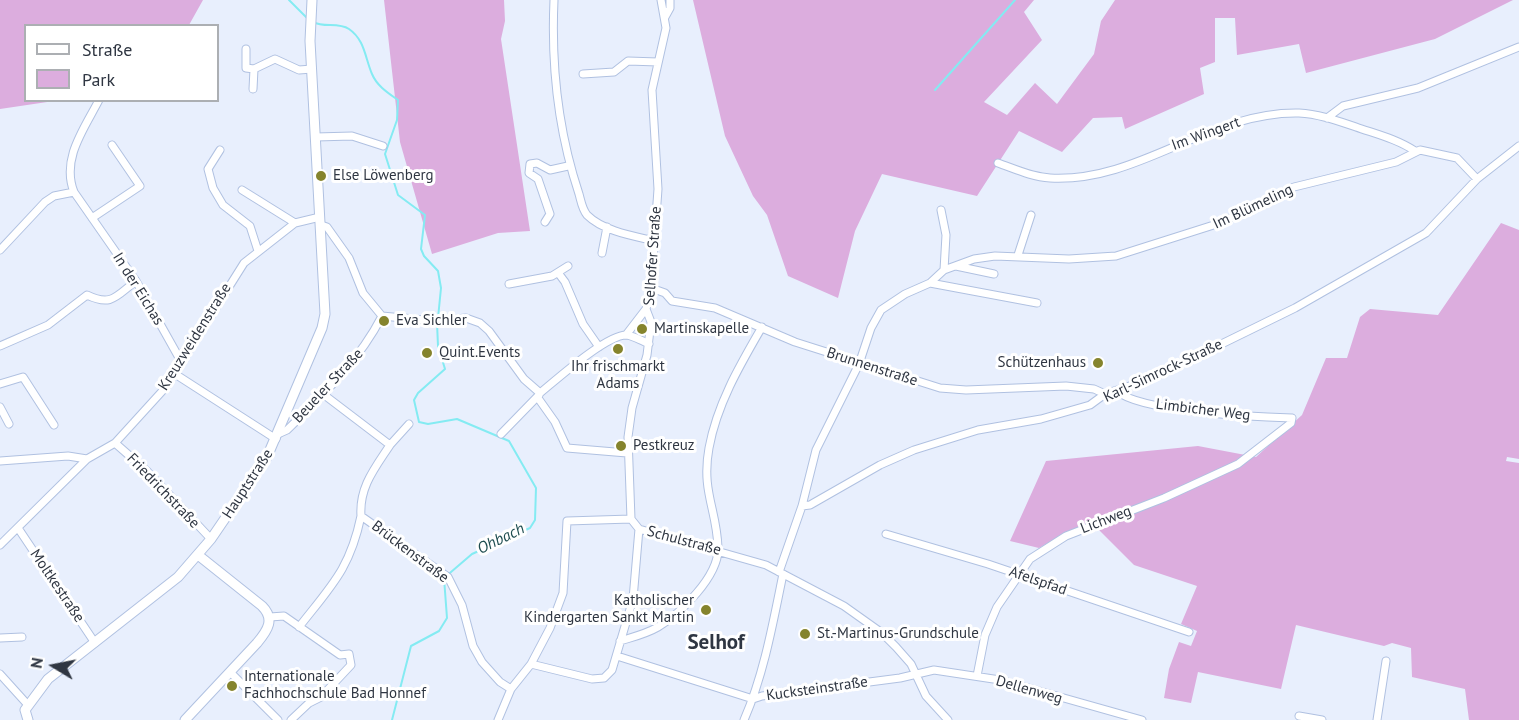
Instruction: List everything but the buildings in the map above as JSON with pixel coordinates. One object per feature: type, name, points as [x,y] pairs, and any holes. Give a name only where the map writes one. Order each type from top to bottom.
[{"type":"main road","name":"Hauptstraße","points":[[27,719],[25,710],[48,679],[178,577],[211,539],[262,466],[277,436],[324,321],[310,26],[312,0]]},
{"type":"main road","points":[[184,720],[267,631],[270,617],[262,606],[198,555]]},
{"type":"street","points":[[554,0],[554,74],[568,165],[584,212],[608,227],[655,241]]},
{"type":"street","points":[[661,0],[665,17]]},
{"type":"street","name":"Selhofer Straße","points":[[631,519],[632,487],[627,453],[632,408],[649,344],[651,322],[650,314],[646,309],[651,288],[658,189],[652,90],[664,44],[665,17],[670,8],[670,0]]},
{"type":"street","points":[[1327,118],[1343,106],[1418,88],[1519,47]]},
{"type":"street","points":[[246,49],[246,68],[254,69],[275,59],[299,70],[312,69]]},
{"type":"street","points":[[583,74],[614,72],[628,61],[658,62]]},
{"type":"street","points":[[253,88],[254,69]]},
{"type":"street","name":"In der Eichas","points":[[98,102],[79,136],[70,162],[68,177],[74,192],[136,281],[182,363]]},
{"type":"street","name":"Im Wingert","points":[[998,163],[1049,178],[1103,173],[1127,167],[1229,123],[1278,114],[1299,113],[1327,118],[1404,144],[1415,151]]},
{"type":"street","points":[[316,137],[352,136],[383,146]]},
{"type":"street","points":[[92,218],[140,186],[112,145]]},
{"type":"street","name":"Karl-Simrock-Straße","points":[[802,507],[810,505],[880,465],[914,450],[978,430],[1064,414],[1090,405],[1104,394],[1148,380],[1335,288],[1426,233],[1477,179],[1519,146]]},
{"type":"street","points":[[220,150],[208,169],[209,177],[223,205],[250,226],[258,251]]},
{"type":"street","points":[[1415,151],[1450,155],[1477,179]]},
{"type":"street","name":"Im Blümeling","points":[[930,283],[953,265],[974,259],[1018,255],[1069,259],[1116,256],[1220,223],[1294,188],[1396,162],[1415,151]]},
{"type":"street","points":[[545,222],[550,214],[538,179],[529,173],[530,164],[537,163],[550,170],[568,165]]},
{"type":"street","points":[[242,190],[295,223]]},
{"type":"street","points":[[0,250],[45,202],[54,196],[74,192]]},
{"type":"street","points":[[941,210],[946,235],[944,270]]},
{"type":"street","points":[[1018,255],[1031,215]]},
{"type":"street","points":[[321,221],[349,258],[363,293],[382,316],[437,321],[466,318],[480,323],[489,331],[539,396],[567,448],[627,453]]},
{"type":"street","name":"Kreuzweidenstraße","points":[[0,545],[86,462],[115,443],[174,374],[233,278],[258,251],[295,223],[321,221]]},
{"type":"street","points":[[602,253],[608,227]]},
{"type":"street","points":[[953,265],[994,274]]},
{"type":"street","points":[[509,284],[559,274],[568,266]]},
{"type":"street","points":[[559,274],[565,282],[583,324],[599,347]]},
{"type":"street","points":[[0,346],[48,325],[87,295],[101,302],[109,302],[136,281]]},
{"type":"street","points":[[744,720],[753,699],[781,573],[802,507],[816,450],[859,363],[871,328],[881,310],[904,294],[930,283],[1037,303]]},
{"type":"street","name":"Brunnenstraße","points":[[651,288],[665,292],[672,301],[715,308],[795,342],[940,388],[972,390],[1042,385],[1089,388],[1104,394]]},
{"type":"street","points":[[501,434],[539,396],[599,347],[627,335],[646,309]]},
{"type":"street","name":"Beueler Straße","points":[[277,436],[287,430],[345,372],[371,338],[382,316]]},
{"type":"street","points":[[620,641],[649,631],[677,613],[708,579],[718,549],[705,482],[710,442],[724,399],[762,327]]},
{"type":"street","points":[[627,335],[649,344]]},
{"type":"street","points":[[174,374],[277,436]]},
{"type":"street","points":[[0,384],[23,376],[54,424]]},
{"type":"street","name":"Limbicher Weg","points":[[1117,391],[1133,400],[1184,409],[1292,418]]},
{"type":"street","points":[[323,394],[390,445]]},
{"type":"street","points":[[0,407],[9,424]]},
{"type":"street","name":"Lichweg","points":[[977,675],[985,635],[997,607],[1017,574],[1030,559],[1066,536],[1164,498],[1238,464],[1291,423],[1292,418]]},
{"type":"street","name":"Brückenstraße","points":[[409,424],[390,445],[366,481],[360,500],[361,516],[446,576],[462,605],[473,646],[482,662],[500,682],[511,689]]},
{"type":"street","name":"Friedrichstraße","points":[[115,443],[148,472],[211,539]]},
{"type":"street","points":[[0,460],[68,456],[86,462]]},
{"type":"street","points":[[299,627],[345,567],[355,545],[361,516]]},
{"type":"street","name":"Schulstraße","points":[[531,664],[550,628],[563,593],[567,520],[631,519],[639,529],[718,549],[781,573],[861,616],[911,664],[926,696],[948,720]]},
{"type":"street","name":"Moltkestraße","points":[[18,528],[95,643]]},
{"type":"street","points":[[498,720],[511,689],[531,664],[559,672],[604,678],[612,670],[633,599],[639,529]]},
{"type":"street","name":"Afelspfad","points":[[886,534],[1017,574],[1190,632]]},
{"type":"street","points":[[270,617],[284,616],[340,655],[349,654],[351,665],[321,697],[309,703],[291,720]]},
{"type":"street","points":[[0,638],[22,637]]},
{"type":"street","name":"Kucksteinstraße","points":[[617,656],[753,699],[915,675]]},
{"type":"street","points":[[1377,720],[1386,661]]},
{"type":"street","name":"Dellenweg","points":[[915,675],[934,670],[977,675],[1142,720]]},
{"type":"street","points":[[230,672],[279,720]]},
{"type":"street","points":[[0,674],[28,705]]},
{"type":"street","points":[[1299,716],[1322,720]]},
{"type":"green space","points":[[0,0],[203,0],[190,24],[24,24],[24,102],[47,102],[0,109]]},
{"type":"green space","points":[[384,0],[504,0],[505,21],[501,39],[530,231],[498,233],[432,254],[400,142]]},
{"type":"green space","points":[[693,0],[1034,0],[1024,12],[1042,40],[984,102],[1007,115],[1035,83],[1057,104],[1094,54],[1101,21],[1115,0],[1513,0],[1435,39],[1306,73],[1299,44],[1237,55],[1235,18],[1215,18],[1215,62],[1200,68],[1204,94],[1125,129],[1122,117],[1093,118],[1062,152],[1019,131],[977,196],[882,174],[855,231],[838,298],[788,276],[767,215],[753,196],[725,136]]},
{"type":"green space","points":[[1501,223],[1519,230],[1519,459],[1507,457],[1506,461],[1519,463],[1519,720],[1469,720],[1465,689],[1412,677],[1411,648],[1392,643],[1384,646],[1296,625],[1281,689],[1198,672],[1191,703],[1164,698],[1169,669],[1179,642],[1191,646],[1197,631],[1181,624],[1197,586],[1134,565],[1092,523],[1064,534],[1039,548],[1010,541],[1046,461],[1198,446],[1256,457],[1302,415],[1326,358],[1347,358],[1360,317],[1370,309],[1438,315]]},
{"type":"waterway","name":"Ohbach","points":[[289,0],[308,19]]},
{"type":"waterway","points":[[935,90],[1015,0]]},
{"type":"waterway","name":"Ohbach","points":[[313,22],[345,27],[354,33],[361,44],[374,78],[383,89],[398,100],[397,120],[385,154],[398,195],[425,215],[421,249],[424,256],[438,271],[441,288],[438,318]]},
{"type":"waterway","name":"Ohbach","points":[[392,720],[411,646],[439,631],[447,618],[444,578],[472,554],[530,528],[535,520],[536,488],[509,441],[457,419],[428,424],[419,422],[414,400],[418,393],[445,369],[438,346],[437,323]]},
{"type":"place","name":"Else Löwenberg","points":[[321,176]]},
{"type":"place","name":"Eva Sichler","points":[[384,321]]},
{"type":"place","name":"Martinskapelle","points":[[642,329]]},
{"type":"place","name":"Ihr frischmarkt Adams","points":[[618,349]]},
{"type":"place","name":"Quint.Events","points":[[427,353]]},
{"type":"place","name":"Schützenhaus","points":[[1098,363]]},
{"type":"place","name":"Pestkreuz","points":[[621,446]]},
{"type":"place","name":"Katholischer Kindergarten Sankt Martin","points":[[706,610]]},
{"type":"place","name":"St.-Martinus-Grundschule","points":[[805,634]]},
{"type":"place","name":"Internationale Fachhochschule Bad Honnef","points":[[232,686]]},
{"type":"district","name":"Selhof","points":[[716,643]]}]
